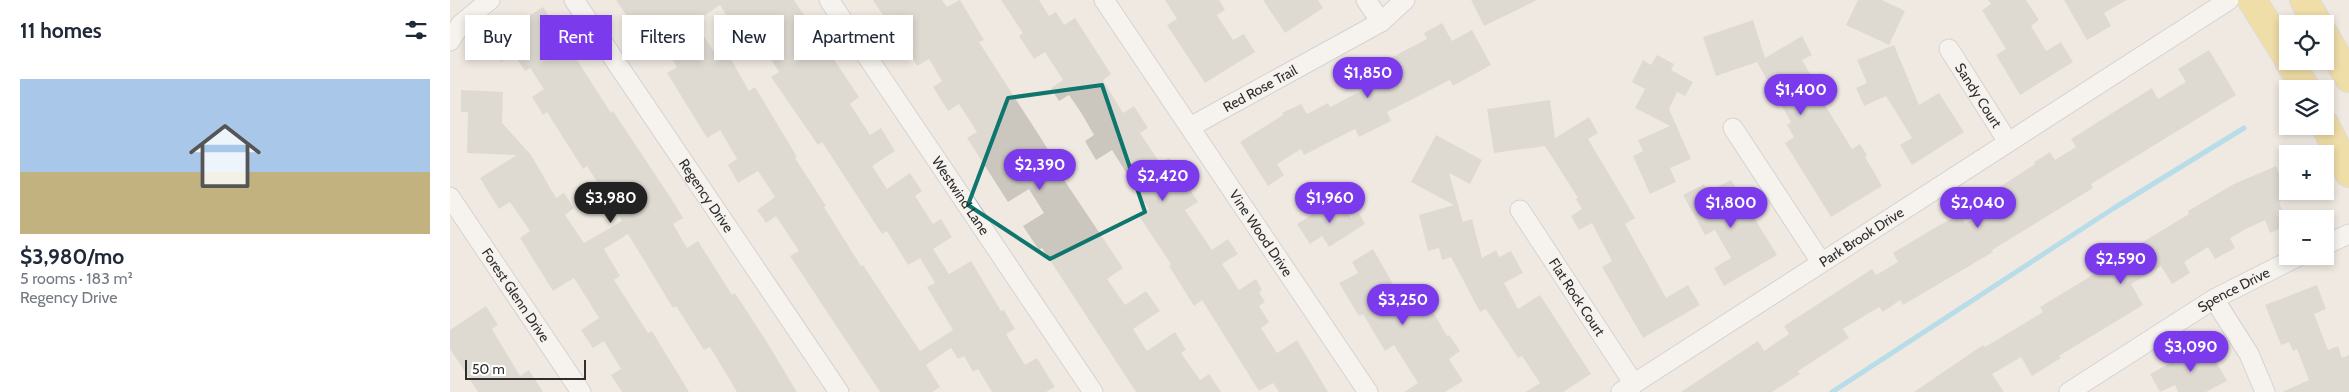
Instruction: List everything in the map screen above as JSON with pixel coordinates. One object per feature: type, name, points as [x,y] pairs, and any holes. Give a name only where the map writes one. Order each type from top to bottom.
[{"type":"main road","points":[[2252,0],[2279,45]]},
{"type":"main road","points":[[2304,0],[2313,15]]},
{"type":"main road","points":[[2334,52],[2349,78]]},
{"type":"main road","points":[[2330,135],[2349,173]]},
{"type":"street","points":[[450,41],[461,24],[490,0]]},
{"type":"street","name":"Regency Drive","points":[[574,0],[839,392]]},
{"type":"street","name":"Westwind Lane","points":[[829,0],[1093,392]]},
{"type":"street","name":"Vine Wood Drive","points":[[1104,0],[1368,392]]},
{"type":"street","points":[[1366,0],[1381,22]]},
{"type":"street","name":"Red Rose Trail","points":[[1190,127],[1381,22],[1405,0]]},
{"type":"street","name":"Park Brook Drive","points":[[1628,388],[2229,0]]},
{"type":"street","name":"Sandy Court","points":[[1949,49],[2008,142]]},
{"type":"street","points":[[1734,128],[1821,262]]},
{"type":"street","name":"Forest Glenn Drive","points":[[450,198],[581,392]]},
{"type":"street","name":"Flat Rock Court","points":[[1520,210],[1628,388]]},
{"type":"street","points":[[2334,241],[2349,234]]},
{"type":"street","name":"Spence Drive","points":[[2069,392],[2214,299],[2282,265]]},
{"type":"street","points":[[2214,299],[2249,354],[2264,392]]},
{"type":"highlighted area","points":[[1102,85],[1145,212],[1050,259],[968,205],[1008,98]]},
{"type":"building","points":[[616,0],[794,0],[804,15],[794,15],[794,60],[834,60],[859,97],[850,104],[870,135],[881,128],[895,151],[872,166],[887,189],[910,173],[922,191],[915,196],[933,224],[941,219],[952,237],[933,249],[949,274],[971,261],[1001,311],[1004,310],[1015,329],[1006,334],[1025,365],[1037,358],[1055,387],[1046,392],[992,392],[978,369],[973,372],[964,356],[958,359],[951,348],[926,365],[940,387],[932,392],[880,392],[790,256],[799,251],[776,216],[766,223],[757,210],[775,197],[758,171],[738,183],[728,165],[737,159],[720,130],[707,138],[667,73],[677,67],[673,60],[704,60],[704,36],[714,52],[714,60],[731,60],[749,91],[755,87],[797,157],[795,158],[826,206],[824,207],[861,266],[863,265],[920,351],[953,330],[927,287],[935,283],[920,258],[908,265],[887,231],[882,234],[822,142],[818,145],[771,77],[779,72],[771,60],[784,60],[784,15],[726,15],[720,5],[704,16],[626,15]]},
{"type":"building","points":[[873,0],[942,0],[947,7],[960,0],[984,40],[979,42],[1042,140],[1066,179],[1064,180],[1123,268],[1107,279],[1125,305],[1146,291],[1160,311],[1133,329],[1147,351],[1175,332],[1186,350],[1181,353],[1200,380],[1209,374],[1221,392],[1136,392],[1042,248],[1039,250],[1023,226],[1044,213],[1029,189],[1008,202],[967,138],[977,132],[959,104],[948,111],[933,87],[942,81],[929,59],[917,66],[913,59],[913,15],[883,15]]},
{"type":"building","points":[[1001,0],[1039,0],[1049,16],[1056,12],[1064,25],[1075,18],[1111,74],[1103,80],[1123,113],[1134,106],[1148,128],[1140,133],[1160,163],[1169,158],[1198,202],[1185,210],[1212,250],[1228,239],[1238,254],[1222,264],[1239,290],[1256,279],[1262,290],[1259,292],[1265,302],[1259,306],[1269,322],[1261,328],[1277,353],[1297,340],[1328,392],[1279,392],[1273,383],[1259,391],[1202,300],[1194,306],[1169,266],[1171,264],[1139,216],[1149,209],[1112,150],[1096,160],[1085,141],[1094,135],[1082,114],[1069,95],[1059,101],[1051,88],[1063,80],[1045,52],[1034,59],[1019,36],[1023,33]]},
{"type":"building","points":[[1165,0],[1219,0],[1225,10],[1217,15],[1233,40],[1244,34],[1255,52],[1205,83],[1167,25],[1177,19]]},
{"type":"building","points":[[1263,0],[1318,0],[1323,8],[1285,33]]},
{"type":"building","points":[[1471,0],[1537,0],[1484,26]]},
{"type":"building","points":[[1858,0],[1882,0],[1905,11],[1889,45],[1846,25]]},
{"type":"building","points":[[1988,0],[2026,0],[2039,20],[2031,26],[2046,51],[2061,42],[2073,62],[2020,95],[1996,55],[2006,49],[1982,10],[1991,4]]},
{"type":"building","points":[[2064,0],[2127,0],[2104,13],[2111,26],[2087,40]]},
{"type":"building","points":[[543,7],[548,15],[540,15],[540,60],[577,60],[683,218],[673,224],[687,248],[698,241],[732,295],[735,293],[797,392],[737,392],[710,347],[704,350],[676,306],[673,308],[628,234],[604,249],[620,276],[614,280],[648,333],[652,331],[689,392],[622,392],[611,375],[621,369],[604,341],[593,348],[581,330],[599,318],[574,278],[553,291],[520,238],[530,231],[510,202],[499,209],[480,178],[517,155],[467,153],[468,112],[461,112],[461,90],[503,92],[502,123],[531,155],[556,198],[564,193],[574,208],[565,215],[584,243],[622,221],[587,166],[583,169],[547,112],[543,115],[532,97],[544,89],[530,68],[525,71],[518,60],[530,60],[530,15]]},
{"type":"building","points":[[1753,20],[1765,58],[1802,36],[1812,55],[1802,60],[1823,96],[1820,97],[1852,149],[1860,144],[1867,155],[1865,157],[1882,186],[1831,217],[1785,143],[1794,137],[1787,125],[1791,122],[1757,62],[1716,76],[1703,37]]},
{"type":"building","points":[[1442,23],[1452,41],[1472,30],[1491,65],[1453,86],[1450,80],[1387,112],[1391,121],[1359,137],[1355,129],[1304,155],[1301,149],[1277,164],[1284,175],[1268,186],[1240,142],[1283,115],[1282,113],[1301,104],[1307,114],[1328,103],[1330,107],[1363,90],[1356,76],[1427,39],[1424,33]]},
{"type":"building","points":[[1894,45],[1919,105],[1939,93],[1964,132],[1912,165],[1900,145],[1912,138],[1886,96],[1864,106],[1856,88],[1867,83],[1857,60]]},
{"type":"building","points":[[2209,50],[2236,95],[2091,184],[2093,188],[1992,250],[1993,252],[1903,305],[1900,300],[1883,312],[1879,307],[1843,329],[1849,338],[1798,371],[1800,374],[1772,392],[1681,392],[1758,341],[1764,351],[1789,334],[1784,326],[1872,269],[1876,275],[1898,262],[1893,253],[1931,230],[1960,214],[1965,224],[1989,210],[1981,199],[2050,152],[2055,160],[2076,147],[2071,139],[2152,88],[2158,99],[2186,82],[2178,69]]},
{"type":"building","points":[[1657,55],[1674,64],[1671,70],[1693,82],[1685,96],[1677,92],[1669,109],[1691,159],[1670,168],[1676,182],[1650,194],[1633,156],[1643,151],[1638,140],[1670,126],[1635,108],[1645,89],[1632,82],[1643,60],[1651,65]]},
{"type":"building","points":[[1550,100],[1555,138],[1589,117],[1598,133],[1588,139],[1635,218],[1625,224],[1666,298],[1688,285],[1700,305],[1643,338],[1602,267],[1612,261],[1592,223],[1579,230],[1571,216],[1582,209],[1576,199],[1578,198],[1545,146],[1494,153],[1487,109]]},
{"type":"building","points":[[1436,135],[1482,160],[1470,184],[1449,173],[1463,222],[1472,219],[1482,258],[1496,250],[1499,257],[1511,251],[1523,273],[1504,283],[1518,309],[1540,295],[1591,374],[1563,392],[1525,392],[1540,383],[1522,356],[1518,358],[1486,309],[1480,312],[1451,257],[1442,260],[1439,248],[1428,251],[1419,215],[1454,205],[1411,182]]},
{"type":"building","points":[[2276,166],[2279,173],[2279,200],[2283,200],[2279,202],[2282,210],[2279,210],[2279,229],[2270,233],[2265,220],[2230,238],[2235,248],[2215,259],[2208,247],[2184,262],[2190,273],[2172,284],[2161,266],[2131,284],[2143,305],[2059,356],[2061,358],[2032,376],[2021,357],[1992,374],[2004,392],[1914,392],[1983,345],[1985,347],[2043,312],[2040,307],[2137,248],[2136,246],[2189,214],[2188,211],[2234,184]]},
{"type":"building","points":[[1731,180],[1777,255],[1724,286],[1714,268],[1731,258],[1715,230],[1705,235],[1683,195],[1704,184],[1708,192]]},
{"type":"building","points":[[1338,198],[1351,218],[1359,213],[1365,224],[1329,247],[1322,236],[1310,244],[1297,224]]},
{"type":"building","points":[[1373,249],[1401,298],[1407,294],[1420,315],[1431,308],[1447,336],[1449,335],[1460,351],[1449,359],[1463,381],[1445,392],[1404,392],[1418,383],[1394,345],[1385,351],[1363,314],[1359,316],[1339,283],[1358,273],[1352,262]]},
{"type":"building","points":[[2317,285],[2326,309],[2314,314],[2328,350],[2338,346],[2342,358],[2349,355],[2349,392],[2282,392],[2309,380],[2297,349],[2293,351],[2289,342],[2281,345],[2265,305]]},
{"type":"building","points":[[486,306],[498,325],[492,329],[520,376],[529,370],[543,392],[478,392],[450,349],[450,330]]},
{"type":"building","points":[[2206,344],[2227,381],[2206,392],[2178,392],[2175,385],[2160,392],[2150,374]]},
{"type":"waterway","points":[[1832,392],[2114,208],[2244,128]]}]
